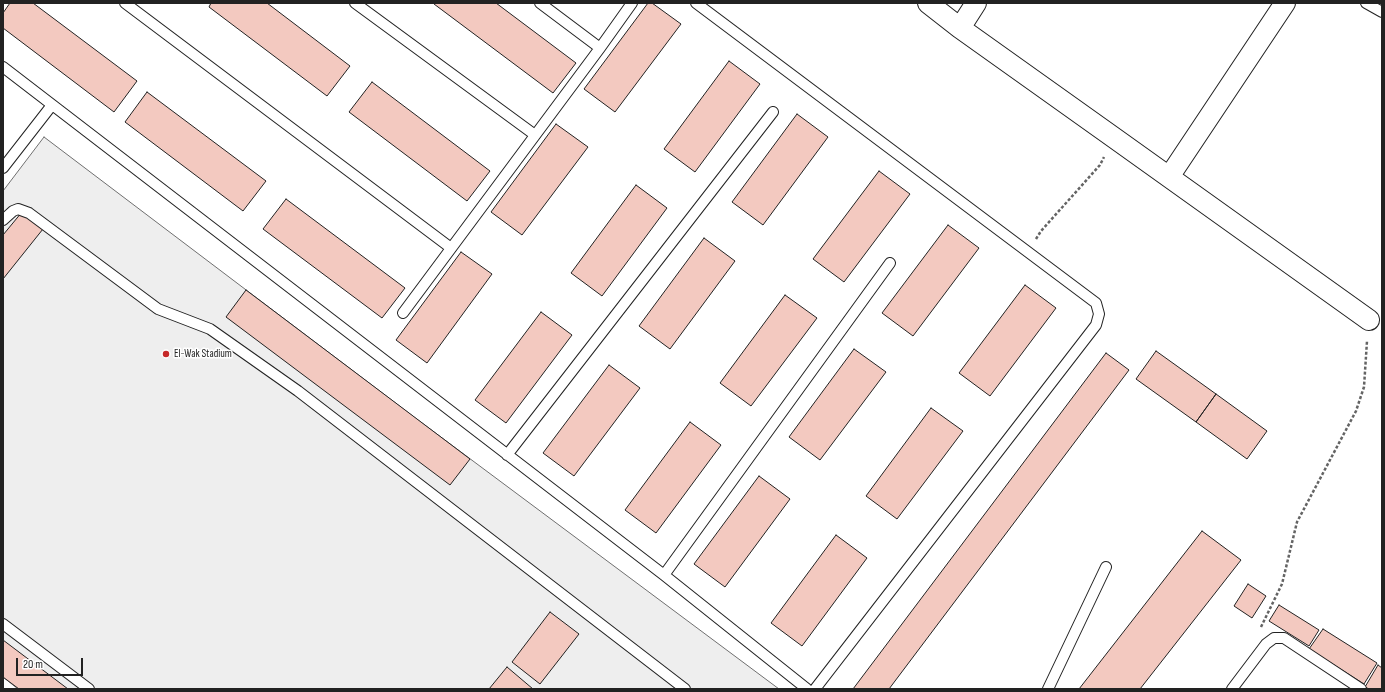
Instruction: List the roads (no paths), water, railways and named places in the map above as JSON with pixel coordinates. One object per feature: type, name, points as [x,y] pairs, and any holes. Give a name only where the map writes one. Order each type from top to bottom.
[{"type":"street","points":[[928,3],[960,28],[1369,320]]},
{"type":"street","points":[[960,28],[976,3]]},
{"type":"street","points":[[1169,177],[1285,3]]},
{"type":"lane","points":[[125,3],[451,248]]},
{"type":"lane","points":[[355,3],[535,135]]},
{"type":"lane","points":[[540,3],[600,48]]},
{"type":"lane","points":[[403,313],[632,3]]},
{"type":"lane","points":[[696,3],[1096,303],[1100,314],[1096,325],[815,689]]},
{"type":"lane","points":[[1366,3],[1382,12]]},
{"type":"lane","points":[[3,67],[664,575],[807,689]]},
{"type":"lane","points":[[3,168],[52,105]]},
{"type":"lane","points":[[507,455],[773,112]]},
{"type":"lane","points":[[3,220],[13,211],[18,209],[28,213],[158,309],[210,329],[298,391],[685,689]]},
{"type":"lane","points":[[664,575],[890,263]]},
{"type":"lane","points":[[1048,689],[1106,566]]},
{"type":"lane","points":[[3,624],[89,689]]},
{"type":"lane","points":[[1232,689],[1266,644],[1274,638],[1284,638],[1361,689]]},
{"type":"place","name":"El-Wak Stadium","points":[[166,354]]}]
